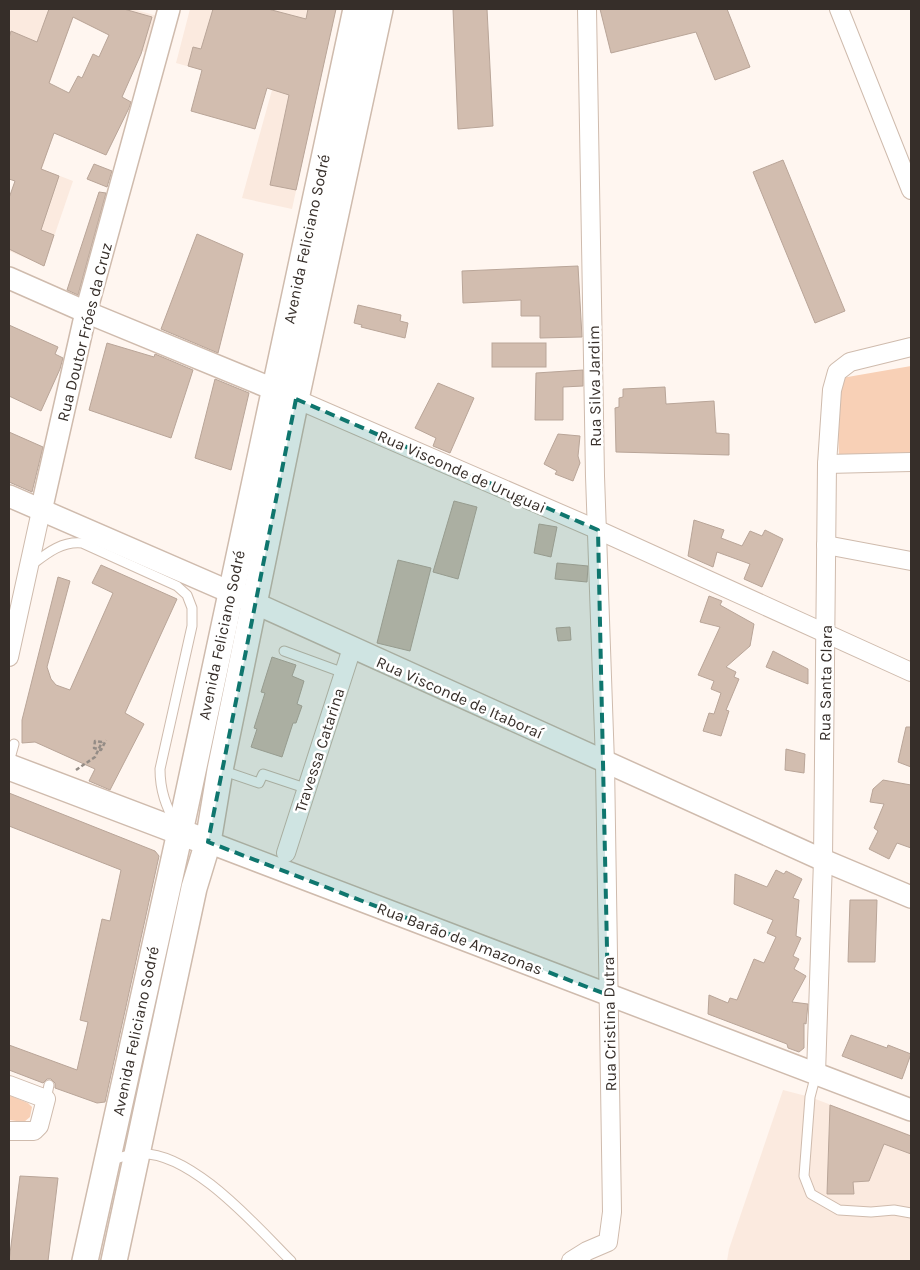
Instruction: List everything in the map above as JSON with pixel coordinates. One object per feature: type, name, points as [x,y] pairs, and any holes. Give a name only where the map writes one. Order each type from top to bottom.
[{"type":"main road","name":"Avenida Feliciano Sodré","points":[[114,1261],[139,1153],[194,888],[208,842],[220,770],[254,604],[285,394],[356,9]]},
{"type":"main road","name":"Avenida Feliciano Sodré","points":[[86,1261],[180,832],[230,592],[285,394],[380,9]]},
{"type":"main road","name":"Rua Barão de Amazonas","points":[[11,756],[71,780],[180,832],[208,842]]},
{"type":"street","name":"Rua Doutor Fróes da Cruz","points":[[9,657],[86,312],[169,9]]},
{"type":"street","name":"Rua Silva Jardim","points":[[587,9],[595,466],[605,763]]},
{"type":"street","points":[[839,9],[911,190]]},
{"type":"street","name":"Rua Visconde de Uruguai","points":[[9,278],[86,312],[285,394],[598,530],[911,672]]},
{"type":"street","name":"Rua Santa Clara","points":[[816,1074],[823,860],[826,545],[831,401],[837,372],[850,362],[911,347]]},
{"type":"street","points":[[828,464],[911,462]]},
{"type":"street","name":"Rua Visconde de Itaboraí","points":[[9,496],[230,592],[605,763],[911,897]]},
{"type":"street","points":[[826,545],[911,561]]},
{"type":"street","name":"Travessa Catarina","points":[[286,853],[352,648]]},
{"type":"street","name":"Rua Cristina Dutra","points":[[571,1261],[587,1251],[602,1247],[608,1242],[612,1212],[605,763]]},
{"type":"street","name":"Rua Barão de Amazonas","points":[[208,842],[911,1110]]},
{"type":"street","points":[[9,1085],[48,1092],[39,1126],[34,1131],[9,1131]]},
{"type":"lane","points":[[28,567],[58,546],[72,542],[82,543],[177,586],[186,595],[192,608],[190,642],[160,768],[160,785],[165,805],[180,832]]},
{"type":"lane","points":[[284,651],[344,673]]},
{"type":"lane","points":[[9,762],[11,756]]},
{"type":"lane","points":[[220,770],[259,782],[263,774],[308,789]]},
{"type":"lane","points":[[816,1074],[810,1098],[804,1176],[811,1194],[839,1210],[871,1212],[894,1210],[911,1213]]},
{"type":"lane","points":[[107,1161],[139,1153],[161,1157],[185,1166],[228,1197],[291,1261]]},
{"type":"path","points":[[71,780],[95,757],[102,742],[95,742],[94,748],[101,750],[106,740]]},
{"type":"highlighted area","points":[[296,399],[598,530],[608,995],[208,842]]},
{"type":"shaded area","points":[[9,9],[133,9],[157,16],[146,53],[73,18],[30,139],[50,145],[42,169],[73,181],[44,266],[9,251],[9,198],[15,181],[9,179]]},
{"type":"shaded area","points":[[190,9],[336,9],[292,209],[242,198],[272,90],[176,63]]},
{"type":"shaded area","points":[[911,366],[911,454],[839,457],[836,379]]},
{"type":"shaded area","points":[[783,1090],[810,1097],[911,1135],[911,1261],[727,1261],[729,1249]]},
{"type":"shaded area","points":[[9,1095],[28,1103],[32,1107],[30,1117],[24,1122],[9,1120]]},
{"type":"building","points":[[49,9],[124,9],[152,17],[141,54],[122,97],[131,102],[129,108],[106,155],[54,133],[41,169],[59,176],[41,230],[54,235],[44,266],[9,249],[9,198],[15,181],[9,179],[9,38],[11,31],[37,42]],"holes":[[[73,17],[109,35],[99,57],[93,54],[82,78],[78,76],[69,93],[49,83]]]},
{"type":"building","points":[[213,9],[268,9],[306,19],[308,9],[336,9],[296,190],[270,185],[289,95],[267,88],[255,129],[191,111],[202,70],[188,66],[193,47],[201,49]]},
{"type":"building","points":[[453,9],[487,9],[493,126],[458,129]]},
{"type":"building","points":[[600,9],[727,9],[750,67],[715,80],[696,32],[611,53]]},
{"type":"building","points":[[783,160],[845,311],[815,323],[753,172]]},
{"type":"building","points":[[94,164],[112,171],[107,187],[87,179]]},
{"type":"building","points":[[99,192],[106,193],[78,295],[67,290]]},
{"type":"building","points":[[197,234],[243,254],[218,353],[161,329]]},
{"type":"building","points":[[578,266],[582,337],[540,338],[540,316],[521,316],[521,300],[463,303],[462,271]]},
{"type":"building","points":[[358,305],[401,315],[400,321],[408,323],[405,338],[361,327],[362,325],[354,323]]},
{"type":"building","points":[[9,325],[58,347],[55,354],[63,358],[41,411],[9,396]]},
{"type":"building","points":[[107,343],[154,357],[155,354],[193,370],[171,438],[89,410]]},
{"type":"building","points":[[492,343],[546,343],[546,367],[492,367]]},
{"type":"building","points":[[583,370],[583,386],[563,387],[563,420],[535,420],[536,373]]},
{"type":"building","points":[[215,379],[249,393],[231,470],[195,458]]},
{"type":"building","points":[[438,383],[474,398],[450,453],[433,446],[436,438],[415,428]]},
{"type":"building","points":[[665,387],[666,404],[714,401],[716,433],[729,434],[729,455],[616,452],[615,408],[619,407],[619,398],[623,397],[623,389]]},
{"type":"building","points":[[9,432],[43,447],[32,492],[9,482]]},
{"type":"building","points":[[558,434],[580,436],[578,456],[580,463],[573,481],[555,474],[557,471],[544,464]]},
{"type":"building","points":[[454,501],[477,507],[458,579],[433,572]]},
{"type":"building","points":[[694,520],[724,530],[721,538],[742,546],[750,531],[762,536],[765,530],[783,539],[762,587],[744,579],[750,564],[717,552],[713,567],[688,556]]},
{"type":"building","points":[[539,524],[557,527],[551,557],[534,553]]},
{"type":"building","points":[[398,560],[431,568],[410,651],[377,643]]},
{"type":"building","points":[[557,563],[588,566],[587,582],[555,579]]},
{"type":"building","points":[[101,565],[177,599],[125,713],[144,724],[110,790],[89,781],[95,769],[35,742],[22,743],[22,720],[58,577],[70,581],[47,667],[51,679],[56,685],[70,690],[113,593],[92,583]]},
{"type":"building","points":[[709,596],[722,601],[720,605],[754,624],[750,646],[726,667],[736,672],[734,677],[739,679],[726,710],[729,711],[721,736],[703,731],[709,713],[714,714],[721,693],[711,689],[714,681],[698,675],[720,627],[700,622]]},
{"type":"building","points":[[570,627],[571,640],[558,641],[556,628]]},
{"type":"building","points":[[773,651],[808,669],[808,684],[766,667]]},
{"type":"building","points":[[272,657],[296,665],[292,676],[304,681],[297,704],[302,706],[296,723],[293,723],[282,757],[251,747],[257,729],[254,728],[265,693],[261,692]]},
{"type":"building","points":[[906,727],[911,727],[911,767],[898,762]]},
{"type":"building","points":[[786,749],[805,754],[804,773],[785,770]]},
{"type":"building","points":[[883,780],[911,785],[911,848],[897,843],[889,859],[869,849],[878,831],[874,828],[884,804],[870,802],[873,789]]},
{"type":"building","points":[[9,793],[155,851],[159,856],[105,1102],[97,1103],[55,1088],[55,1083],[51,1079],[47,1079],[43,1083],[9,1070],[9,1045],[77,1070],[88,1022],[80,1020],[102,919],[110,921],[121,870],[9,826]]},
{"type":"building","points":[[776,870],[784,874],[786,871],[802,879],[793,898],[799,900],[796,936],[801,938],[793,956],[799,959],[794,969],[806,976],[792,1002],[808,1004],[806,1024],[804,1023],[804,1048],[799,1052],[788,1048],[787,1044],[708,1014],[709,995],[728,1003],[730,998],[737,1000],[754,959],[764,963],[776,937],[767,933],[773,920],[734,904],[735,874],[767,887]]},
{"type":"building","points":[[850,900],[877,900],[875,962],[848,962]]},
{"type":"building","points":[[851,1035],[887,1048],[888,1045],[911,1054],[902,1079],[842,1056]]},
{"type":"building","points":[[830,1105],[911,1136],[911,1154],[884,1144],[869,1181],[853,1182],[854,1194],[827,1194]]},
{"type":"building","points":[[20,1176],[58,1178],[48,1261],[9,1261]]}]
